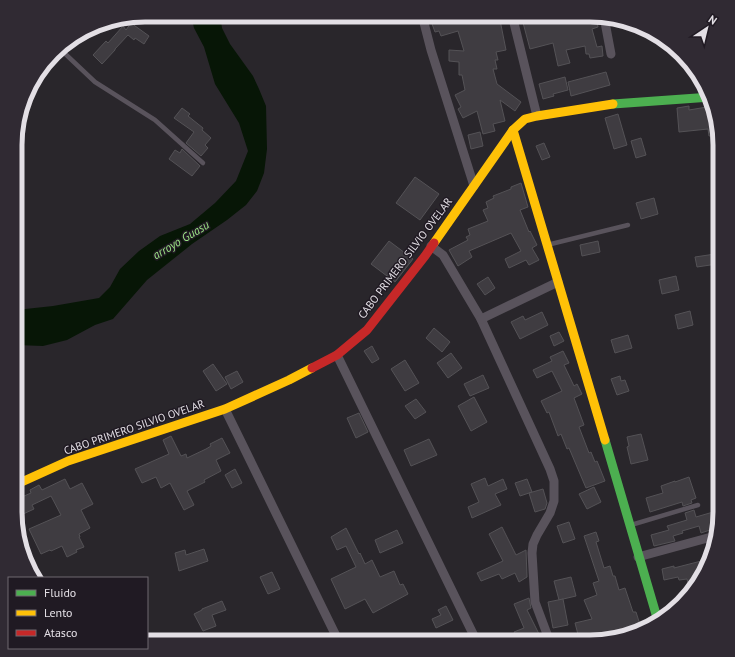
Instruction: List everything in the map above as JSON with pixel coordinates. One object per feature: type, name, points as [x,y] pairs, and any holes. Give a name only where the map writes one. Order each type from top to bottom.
[{"type":"main road","name":"CABO PRIMERO SILVIO OVELAR","points":[[22,482],[68,461],[225,409],[289,380],[337,355],[366,330],[420,262],[513,130],[525,119],[612,104],[704,97]]},
{"type":"main road","points":[[513,130],[656,616]]},
{"type":"street","points":[[424,22],[431,50],[474,186]]},
{"type":"street","points":[[514,22],[537,116]]},
{"type":"street","points":[[605,23],[611,54]]},
{"type":"street","points":[[431,246],[443,255],[482,318],[554,481],[554,501],[550,513],[533,544],[532,553],[535,602],[547,635]]},
{"type":"street","points":[[482,318],[558,282]]},
{"type":"street","points":[[337,355],[474,635]]},
{"type":"street","points":[[225,409],[336,635]]},
{"type":"street","points":[[638,557],[711,537]]},
{"type":"lane","points":[[64,52],[95,82],[155,120],[203,163]]},
{"type":"lane","points":[[547,245],[628,225]]},
{"type":"lane","points":[[629,526],[698,505]]},
{"type":"water","name":"arroyo Guasu","points":[[193,22],[221,22],[222,28],[230,44],[253,76],[266,106],[267,149],[264,173],[257,191],[246,205],[192,244],[147,280],[113,319],[95,325],[67,340],[43,346],[22,345],[22,309],[53,306],[99,298],[110,287],[120,269],[139,251],[160,236],[190,224],[215,203],[236,181],[248,151],[239,123],[215,84],[204,47],[194,28]]},
{"type":"building","points":[[431,22],[500,22],[506,50],[496,52],[498,60],[495,60],[497,69],[493,69],[497,84],[521,102],[515,111],[500,100],[505,121],[493,124],[495,131],[483,134],[477,111],[463,118],[458,109],[461,107],[455,95],[465,90],[462,75],[459,75],[459,62],[449,61],[449,50],[464,51],[458,31],[441,36],[439,31],[435,32]]},
{"type":"building","points":[[523,22],[597,22],[598,27],[592,29],[597,47],[602,46],[603,56],[590,58],[589,54],[586,54],[585,46],[566,50],[570,63],[558,66],[553,43],[530,49]]},
{"type":"building","points":[[131,23],[149,36],[144,44],[135,38],[134,40],[128,35],[102,64],[93,55],[106,41],[108,43],[123,26],[126,30]]},
{"type":"building","points":[[606,72],[610,85],[571,96],[568,82]]},
{"type":"building","points":[[565,77],[568,90],[553,94],[554,96],[543,99],[539,84]]},
{"type":"building","points":[[689,106],[689,110],[707,107],[711,121],[713,136],[709,136],[708,129],[679,132],[677,108]]},
{"type":"building","points":[[182,108],[190,114],[188,116],[203,128],[202,130],[211,138],[205,145],[208,148],[201,156],[186,143],[194,132],[174,118]]},
{"type":"building","points":[[618,114],[627,145],[614,149],[605,118]]},
{"type":"building","points":[[480,132],[483,146],[471,149],[468,135]]},
{"type":"building","points":[[641,138],[646,155],[636,158],[631,141]]},
{"type":"building","points":[[544,143],[550,157],[542,160],[536,146]]},
{"type":"building","points":[[182,149],[200,166],[192,176],[169,159],[175,150],[180,153]]},
{"type":"building","points":[[415,177],[439,194],[420,220],[396,203]]},
{"type":"building","points":[[521,183],[528,207],[520,210],[529,232],[530,231],[537,245],[532,248],[539,260],[529,265],[526,260],[509,268],[505,259],[521,251],[511,233],[469,251],[472,257],[458,266],[449,250],[468,240],[466,237],[470,235],[468,229],[488,221],[483,210],[488,208],[486,202],[494,198],[493,196],[511,189],[511,187]]},
{"type":"building","points":[[654,198],[658,214],[641,219],[636,203]]},
{"type":"building","points":[[389,241],[413,259],[395,282],[371,264]]},
{"type":"building","points":[[598,241],[600,252],[582,256],[580,245]]},
{"type":"building","points":[[713,254],[713,265],[697,267],[695,257]]},
{"type":"building","points":[[676,276],[679,290],[662,294],[659,280]]},
{"type":"building","points":[[488,277],[495,288],[485,295],[477,284]]},
{"type":"building","points":[[690,311],[693,325],[678,329],[675,315]]},
{"type":"building","points":[[542,312],[548,325],[520,339],[511,322],[523,316],[525,320]]},
{"type":"building","points":[[434,328],[450,342],[442,352],[426,338]]},
{"type":"building","points":[[559,332],[564,341],[554,346],[550,336]]},
{"type":"building","points":[[628,335],[632,348],[615,353],[611,340]]},
{"type":"building","points":[[372,346],[379,359],[372,363],[364,351]]},
{"type":"building","points":[[563,351],[569,363],[564,365],[574,386],[577,384],[582,394],[574,398],[584,425],[579,427],[589,453],[591,452],[595,462],[597,461],[605,481],[586,488],[569,448],[567,449],[561,434],[558,436],[549,412],[547,413],[541,401],[562,391],[552,371],[537,378],[533,370],[552,361],[550,357]]},
{"type":"building","points":[[451,353],[462,368],[448,378],[437,363]]},
{"type":"building","points":[[405,360],[419,383],[405,391],[391,369]]},
{"type":"building","points":[[213,364],[227,384],[216,391],[203,371]]},
{"type":"building","points":[[237,371],[243,382],[231,389],[225,377]]},
{"type":"building","points":[[483,375],[489,388],[470,396],[464,384]]},
{"type":"building","points":[[620,376],[621,381],[625,380],[629,391],[617,395],[611,379]]},
{"type":"building","points":[[474,397],[487,422],[471,431],[458,406]]},
{"type":"building","points":[[416,399],[426,412],[415,419],[405,406]]},
{"type":"building","points":[[359,413],[368,432],[356,438],[347,418]]},
{"type":"building","points":[[641,434],[648,460],[631,464],[627,447],[629,446],[627,437]]},
{"type":"building","points":[[171,436],[181,456],[186,454],[187,458],[206,449],[211,446],[210,444],[222,438],[230,453],[216,460],[221,471],[204,480],[205,482],[187,491],[194,505],[184,510],[170,483],[161,488],[156,477],[142,483],[135,469],[169,454],[163,440]]},
{"type":"building","points":[[429,439],[437,455],[411,466],[404,450]]},
{"type":"building","points":[[235,469],[242,483],[232,488],[225,475]]},
{"type":"building","points":[[689,477],[696,498],[691,500],[692,503],[683,506],[682,502],[650,512],[646,498],[663,493],[661,486]]},
{"type":"building","points":[[485,478],[488,486],[503,479],[507,489],[495,494],[501,505],[472,518],[468,507],[479,502],[471,484]]},
{"type":"building","points":[[65,479],[70,489],[82,483],[93,504],[81,510],[90,528],[79,534],[84,547],[76,550],[77,552],[67,557],[62,546],[41,554],[29,529],[61,515],[51,496],[32,505],[34,509],[22,515],[22,497],[31,493],[30,490],[39,485],[42,490]]},
{"type":"building","points":[[527,479],[532,492],[520,496],[515,483]]},
{"type":"building","points":[[594,487],[601,502],[587,509],[579,494]]},
{"type":"building","points":[[543,489],[547,503],[545,509],[535,512],[529,493]]},
{"type":"building","points":[[694,510],[696,517],[713,512],[712,529],[701,533],[699,526],[682,531],[683,533],[673,536],[675,541],[654,546],[651,535],[669,530],[667,526],[687,520],[685,513]]},
{"type":"building","points":[[569,522],[575,539],[563,543],[557,526]]},
{"type":"building","points":[[502,527],[516,555],[526,550],[527,577],[519,582],[515,573],[502,579],[499,574],[481,581],[477,573],[503,561],[489,534]]},
{"type":"building","points":[[346,528],[365,564],[372,560],[380,577],[394,571],[400,585],[403,584],[408,594],[373,613],[365,599],[345,609],[331,579],[356,567],[346,546],[337,550],[331,537]]},
{"type":"building","points":[[397,530],[403,543],[380,553],[375,540]]},
{"type":"building","points":[[596,532],[599,541],[596,542],[604,568],[610,566],[619,590],[625,588],[633,612],[636,612],[640,625],[614,633],[578,635],[575,623],[592,619],[584,600],[597,595],[593,583],[599,581],[584,536]]},
{"type":"building","points":[[204,549],[208,561],[179,571],[175,553],[185,550],[186,555]]},
{"type":"building","points":[[703,561],[689,586],[687,579],[679,580],[678,577],[664,580],[662,569],[674,566],[674,568]]},
{"type":"building","points":[[272,572],[280,589],[268,594],[260,577]]},
{"type":"building","points":[[571,577],[576,596],[559,600],[554,581]]},
{"type":"building","points":[[529,598],[531,608],[527,610],[540,635],[516,635],[514,632],[524,628],[514,604]]},
{"type":"building","points":[[563,599],[568,625],[553,628],[548,602]]},
{"type":"building","points":[[222,601],[226,610],[212,615],[216,626],[203,631],[194,614]]},
{"type":"building","points":[[446,606],[453,620],[436,628],[432,619],[441,615],[438,610]]},
{"type":"traffic: fast","points":[[613,104],[704,98]]},
{"type":"traffic: fast","points":[[605,440],[656,615]]},
{"type":"traffic: slow","points":[[434,243],[513,130],[525,119],[613,104]]},
{"type":"traffic: slow","points":[[513,130],[605,440]]},
{"type":"traffic: slow","points":[[22,482],[68,461],[225,409],[312,368]]},
{"type":"traffic: jam","points":[[312,368],[337,355],[367,330],[434,243]]}]
